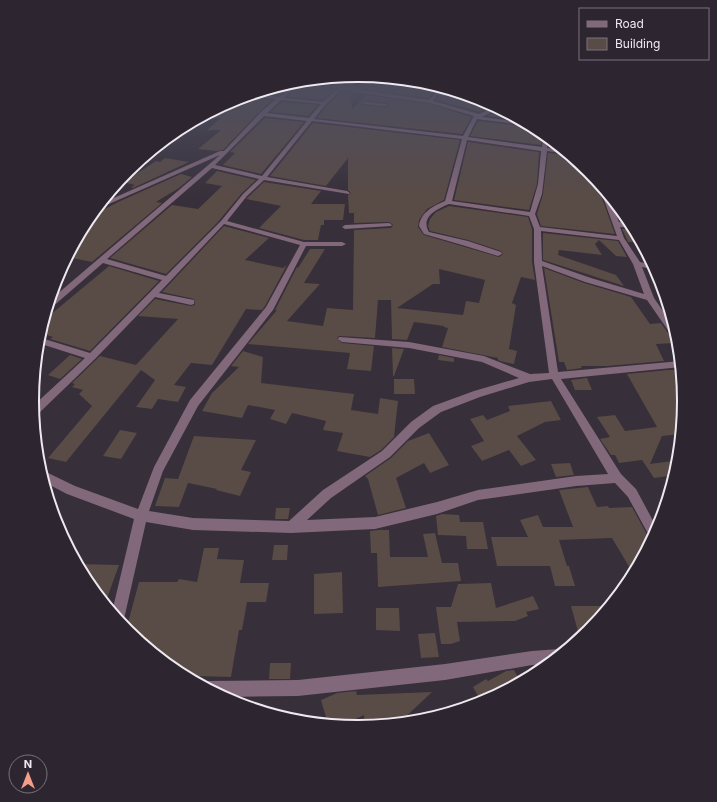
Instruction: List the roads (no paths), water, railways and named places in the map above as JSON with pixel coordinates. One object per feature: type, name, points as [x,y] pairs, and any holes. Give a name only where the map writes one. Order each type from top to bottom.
[{"type":"street","points":[[56,300],[211,166],[230,149],[252,124]]},
{"type":"street","points":[[39,406],[92,357],[223,222],[245,195],[263,178],[307,124]]},
{"type":"street","points":[[355,124],[465,138],[558,152]]},
{"type":"street","points":[[448,202],[465,138],[473,124]]},
{"type":"street","points":[[545,142],[543,150],[544,177],[536,207],[532,214],[536,228],[538,262],[554,375],[617,478],[632,493],[651,529]]},
{"type":"street","points":[[110,201],[230,149]]},
{"type":"street","points":[[211,166],[263,178],[346,193]]},
{"type":"street","points":[[608,201],[621,238],[637,264],[650,298],[669,325]]},
{"type":"street","points":[[498,254],[466,243],[426,233],[422,226],[423,219],[435,208],[448,202],[532,214]]},
{"type":"street","points":[[223,222],[304,244],[342,244]]},
{"type":"street","points":[[616,224],[625,225]]},
{"type":"street","points":[[345,227],[389,225]]},
{"type":"street","points":[[536,228],[584,235],[621,238]]},
{"type":"street","points":[[119,613],[141,516],[158,470],[194,403],[270,308],[304,244]]},
{"type":"street","points":[[101,260],[167,279]]},
{"type":"street","points":[[538,262],[588,280],[650,298]]},
{"type":"street","points":[[637,264],[648,266]]},
{"type":"street","points":[[154,294],[191,302]]},
{"type":"street","points":[[342,339],[409,345],[484,359],[528,378]]},
{"type":"street","points":[[45,342],[92,357]]},
{"type":"street","points":[[292,527],[327,494],[386,454],[415,425],[437,409],[477,394],[528,378],[676,364]]},
{"type":"street","points":[[49,479],[71,490],[141,516],[193,524],[292,527],[375,523],[436,508],[478,495],[576,481],[617,478]]},
{"type":"street","points":[[219,689],[298,688],[445,672],[532,658],[549,657]]}]
